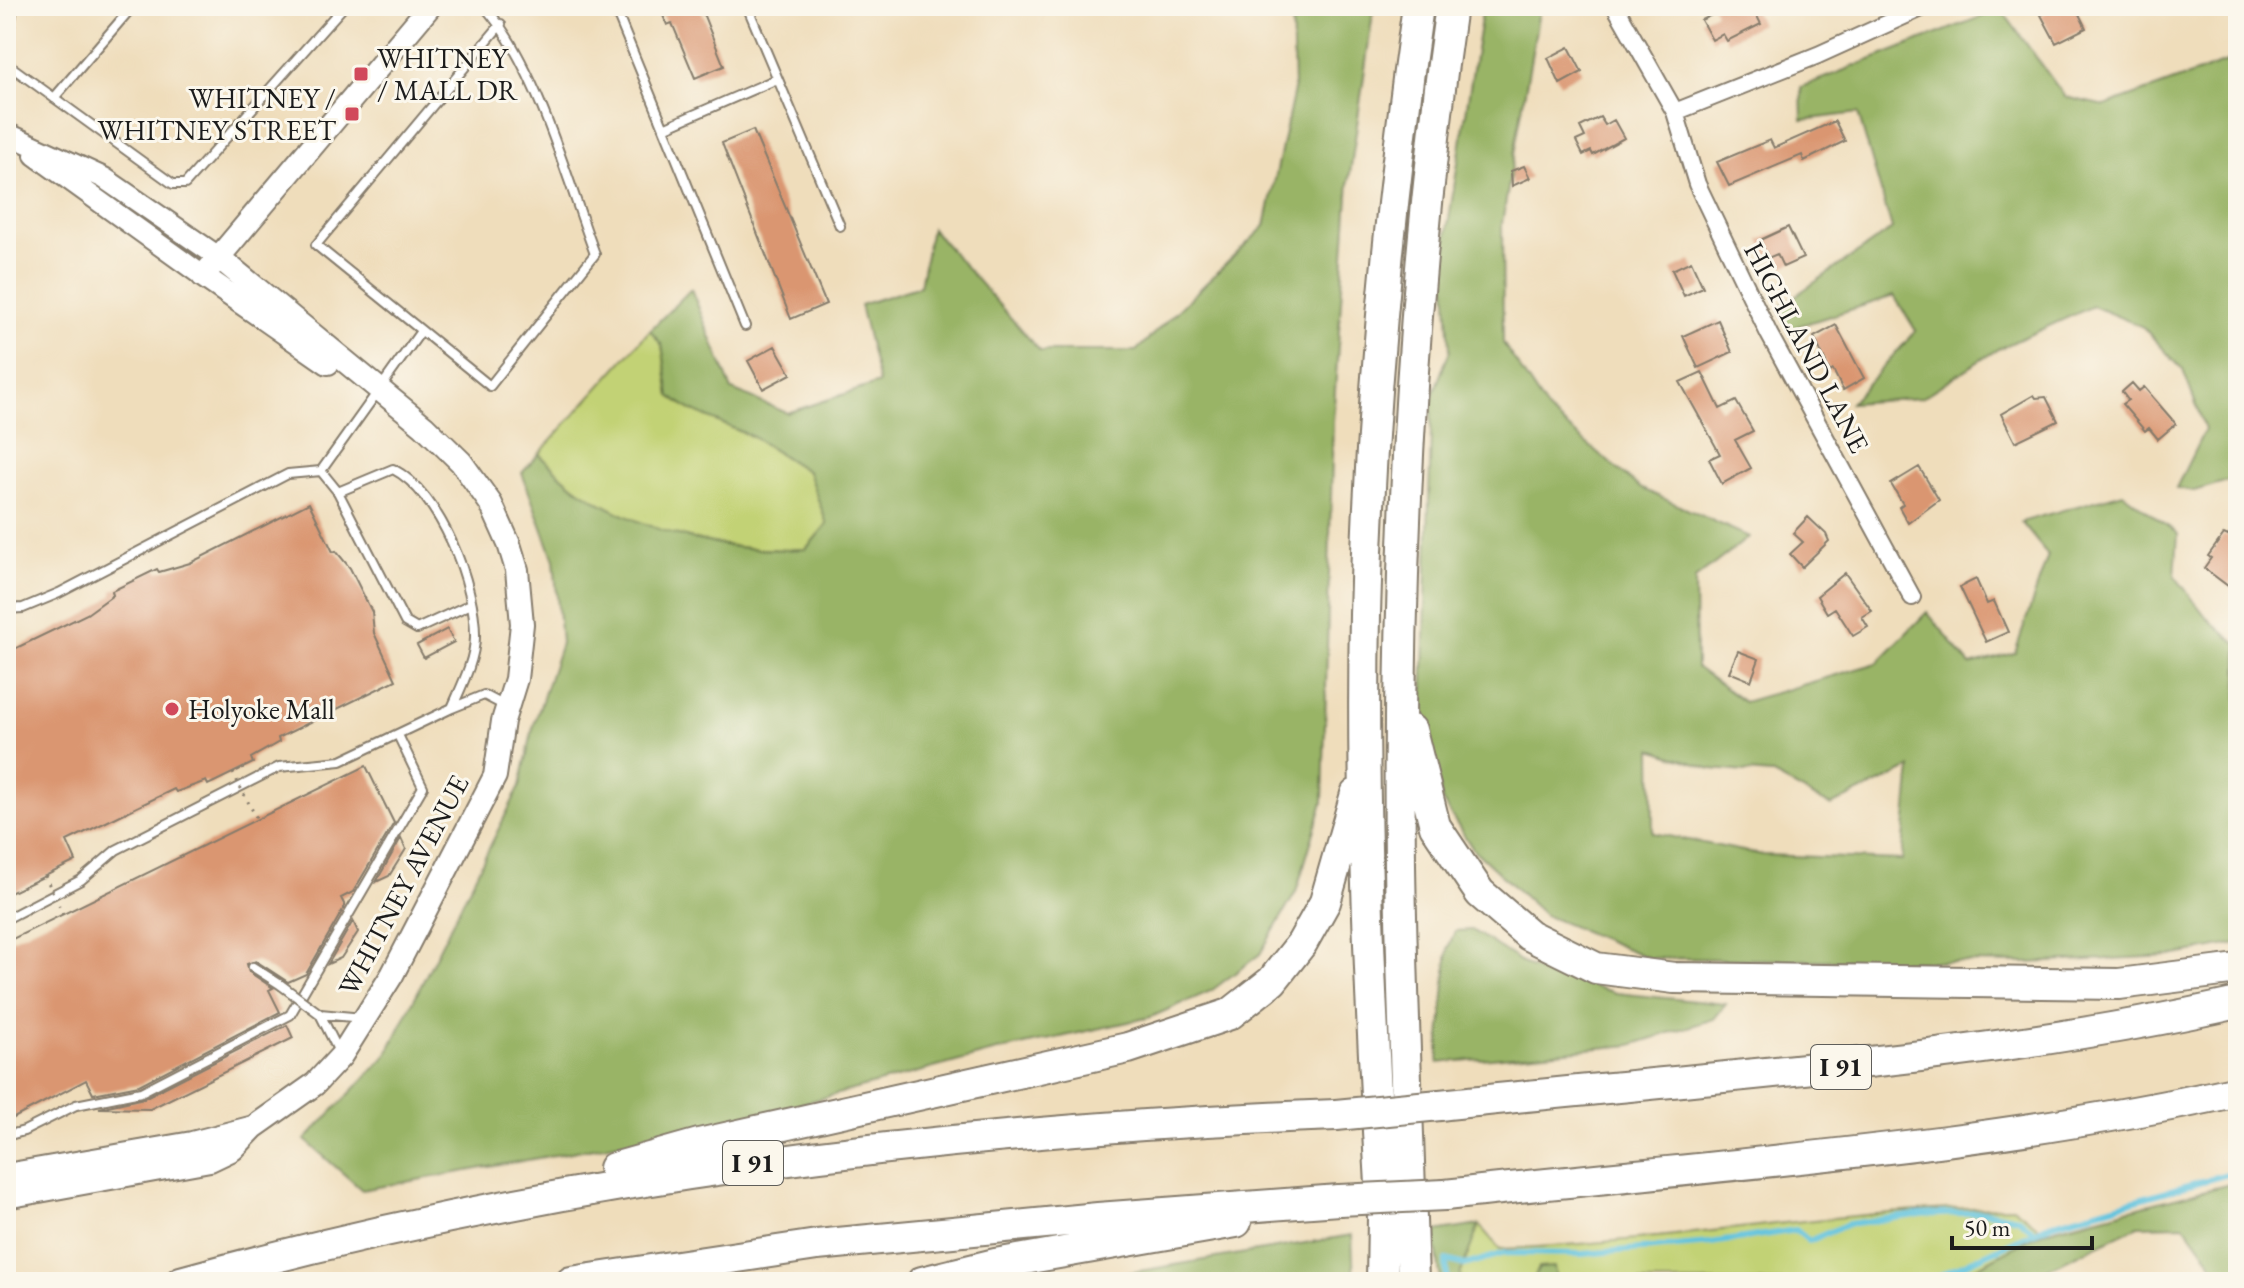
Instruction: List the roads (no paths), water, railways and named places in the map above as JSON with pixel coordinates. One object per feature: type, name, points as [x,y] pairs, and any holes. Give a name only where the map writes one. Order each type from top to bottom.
[{"type":"highway","points":[[1382,1282],[1383,1218],[1365,757],[1367,536],[1376,380],[1395,176],[1418,6]]},
{"type":"highway","points":[[1413,1282],[1401,920],[1402,695],[1415,345],[1433,146],[1451,6]]},
{"type":"highway","points":[[1402,695],[1435,826],[1480,893],[1529,935],[1596,968],[1674,978],[2119,984],[2238,969]]},
{"type":"highway","points":[[392,1228],[699,1144],[1128,1048],[1230,1014],[1272,981],[1302,943],[1325,902],[1342,851],[1365,757]]},
{"type":"highway","name":"I 91","points":[[181,1282],[392,1228],[639,1180],[836,1153],[1103,1127],[1336,1115],[1942,1055],[2108,1029],[2238,1003]]},
{"type":"highway","points":[[571,1282],[817,1245],[1174,1211],[1445,1195],[1922,1146],[2064,1125],[2238,1091]]},
{"type":"highway","points":[[922,1282],[995,1264],[1173,1235],[1339,1200]]},
{"type":"main road","points":[[203,276],[430,6]]},
{"type":"main road","name":"WHITNEY AVENUE","points":[[6,1197],[210,1160],[233,1149],[254,1127],[315,1084],[341,1056],[365,1018],[440,888],[495,776],[516,679],[522,624],[517,570],[501,524],[480,485],[424,426],[217,256]]},
{"type":"main road","name":"WHITNEY AVENUE","points":[[203,276],[310,353],[378,390]]},
{"type":"main road","name":"WHITNEY AVENUE","points":[[6,1175],[192,1143],[254,1127]]},
{"type":"street","name":"HIGHLAND LANE","points":[[1615,6],[1675,112],[1710,216],[1784,363],[1912,597]]},
{"type":"street","points":[[1675,112],[1818,55],[1926,6]]},
{"type":"street","points":[[6,133],[104,178],[217,256]]},
{"type":"street","points":[[6,133],[203,276]]},
{"type":"lane","points":[[6,53],[13,6]]},
{"type":"lane","points":[[54,98],[133,6]]},
{"type":"lane","points":[[6,63],[173,184],[185,184],[344,6]]},
{"type":"lane","points":[[484,6],[501,24],[536,95],[595,254],[490,386],[316,245],[501,24]]},
{"type":"lane","points":[[614,6],[745,326]]},
{"type":"lane","points":[[747,6],[840,226]]},
{"type":"lane","points":[[666,127],[777,79]]},
{"type":"lane","points":[[6,609],[23,608],[59,593],[288,474],[321,471],[421,331]]},
{"type":"lane","points":[[338,492],[393,469],[417,484],[456,553],[471,604],[475,639],[452,708]]},
{"type":"lane","points":[[321,471],[338,492],[405,622],[417,629],[471,604]]},
{"type":"lane","points":[[6,919],[81,880],[116,850],[279,767],[341,761],[399,737],[452,708],[484,695],[508,707]]},
{"type":"lane","points":[[6,1136],[24,1131],[76,1105],[141,1092],[290,1015],[423,787],[399,737]]},
{"type":"lane","points":[[253,967],[320,1014],[341,1056]]},
{"type":"lane","points":[[320,1014],[341,1013],[365,1018]]},
{"type":"waterway","points":[[1926,1282],[2051,1224],[2238,1171]]},
{"type":"waterway","points":[[1447,1282],[1446,1260],[1465,1265],[1505,1253],[1583,1254],[1711,1243],[1796,1230],[1809,1241],[1848,1224],[1917,1215],[1986,1212],[2018,1218],[2035,1232]]},
{"type":"place","name":"WHITNEY / MALL DR","points":[[361,74]]},
{"type":"place","name":"WHITNEY / WHITNEY STREET","points":[[352,114]]},
{"type":"place","name":"Holyoke Mall","points":[[172,709]]}]
